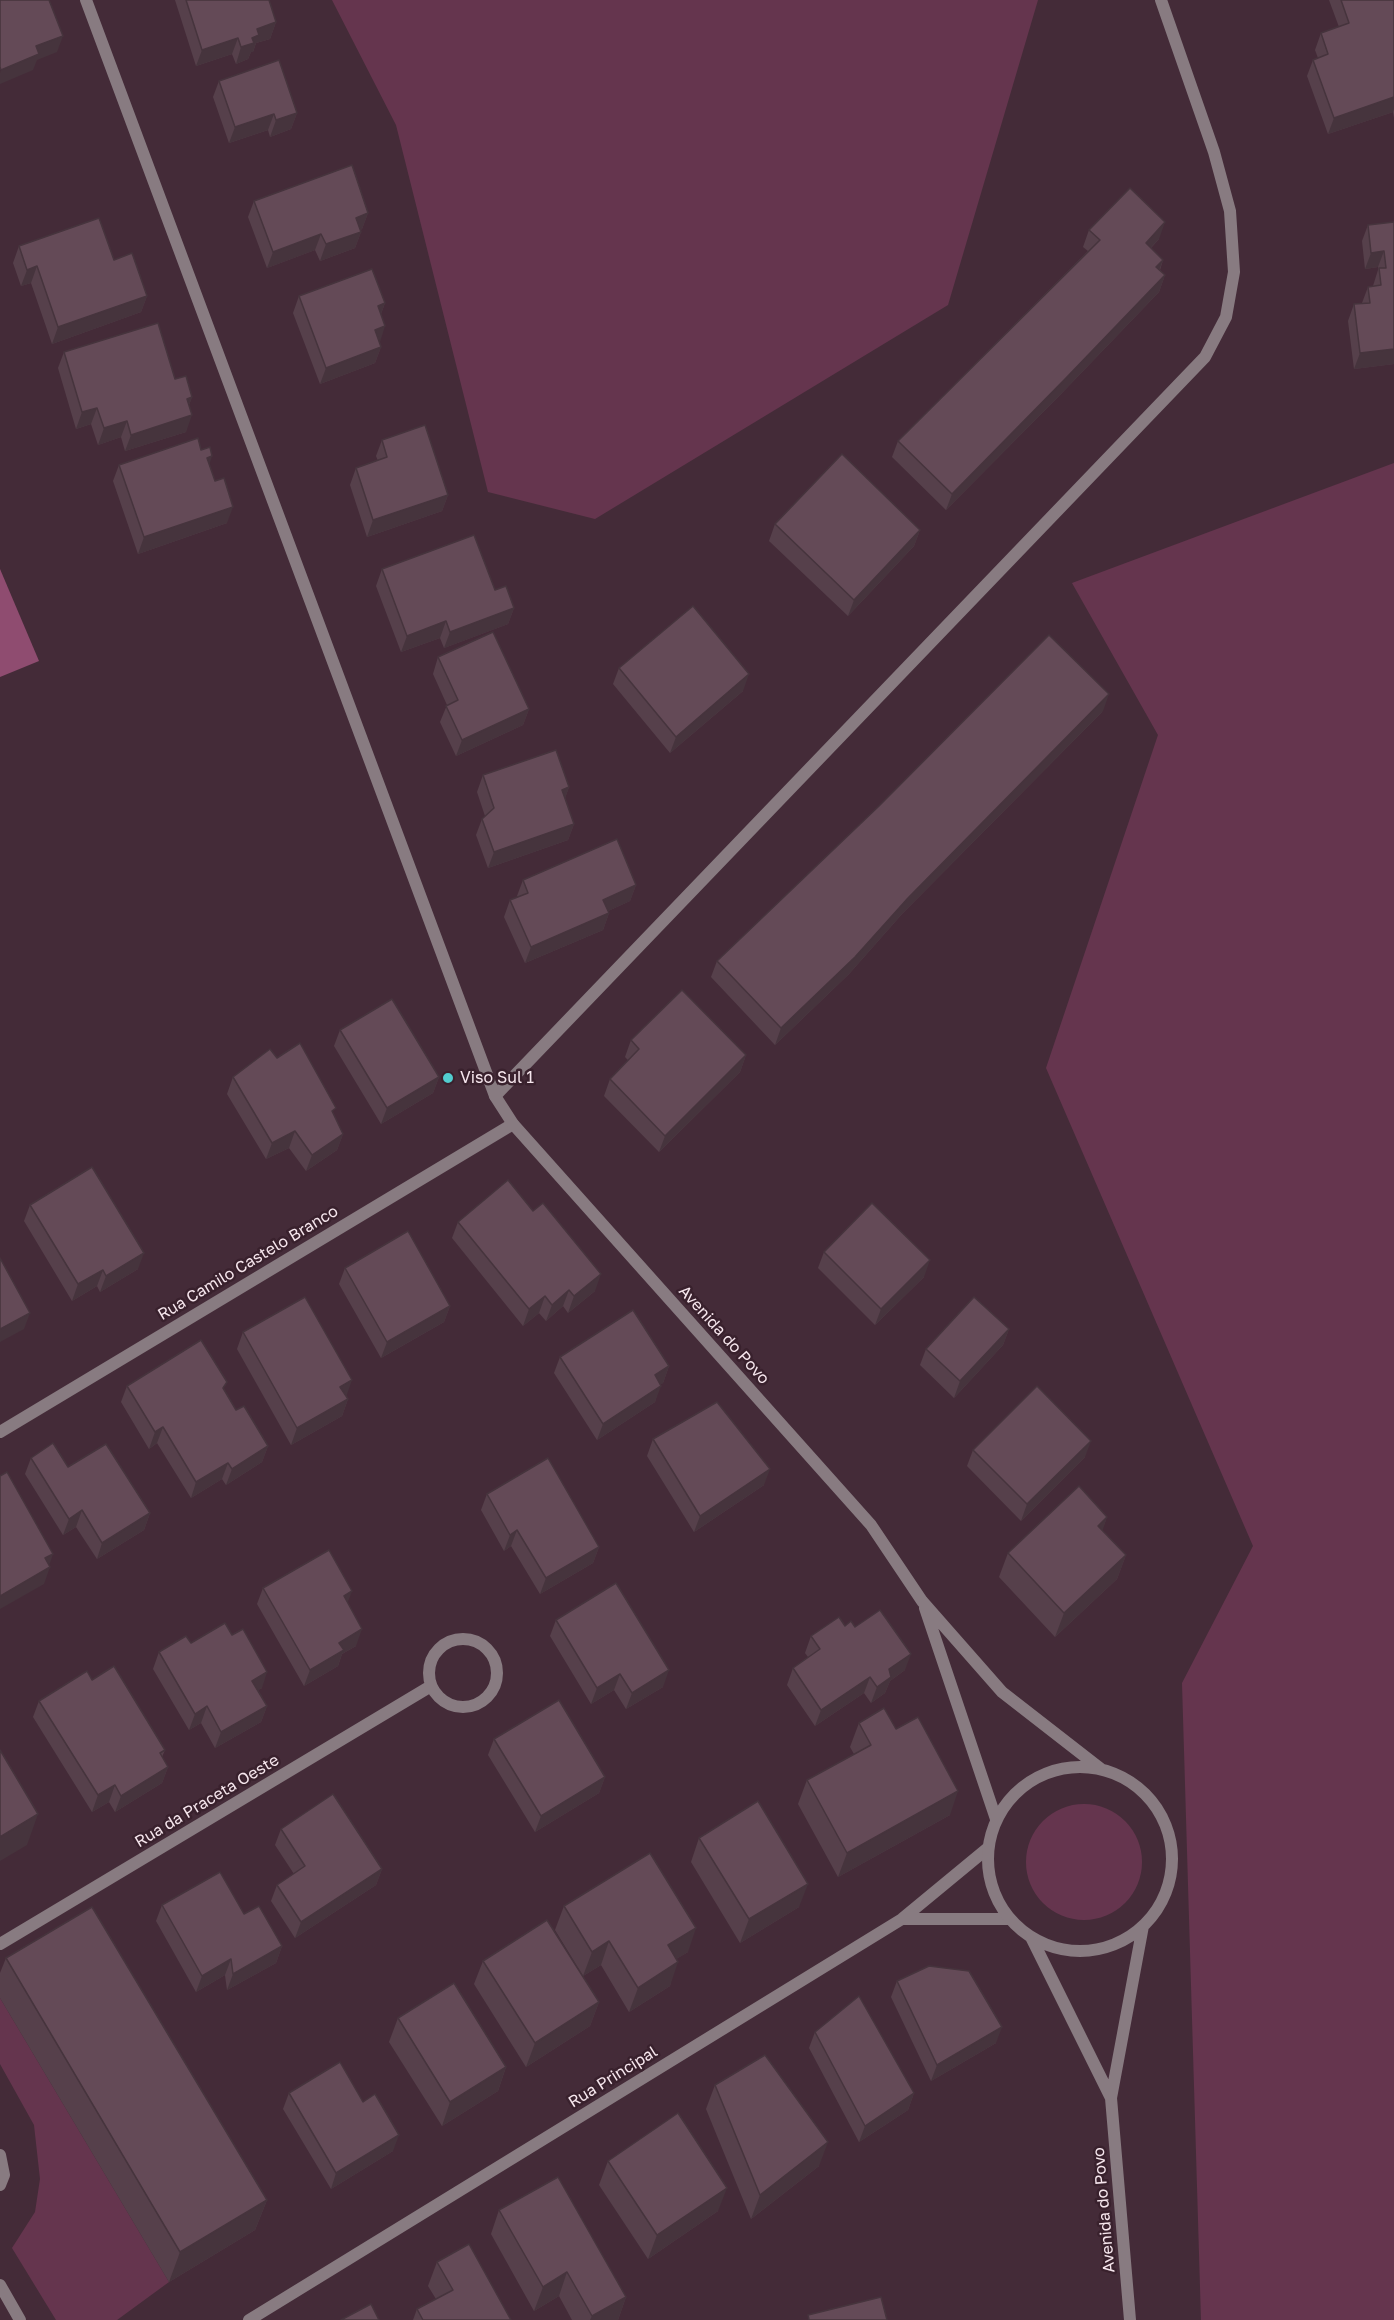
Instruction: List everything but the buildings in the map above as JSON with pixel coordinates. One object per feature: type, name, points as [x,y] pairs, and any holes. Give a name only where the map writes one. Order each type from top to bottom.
[{"type":"street","name":"Avenida do Povo","points":[[86,0],[495,1096],[513,1124],[871,1526],[922,1601],[1002,1692],[1101,1768],[1126,1779],[1149,1797],[1164,1821],[1172,1848],[1170,1877],[1160,1904],[1143,1926],[1123,1940],[1100,1949],[1076,1951],[1053,1947],[1031,1937],[1009,1919],[992,1885],[987,1866],[988,1848],[996,1819],[1010,1798],[1028,1782],[1051,1771],[1076,1766],[1101,1768]]},
{"type":"street","points":[[495,1096],[1205,357],[1226,317],[1234,272],[1230,211],[1214,152],[1161,0]]},
{"type":"street","name":"Rua Camilo Castelo Branco","points":[[0,1432],[513,1124]]},
{"type":"street","name":"Avenida do Povo","points":[[922,1601],[996,1819]]},
{"type":"street","points":[[458,1639],[470,1639],[486,1647],[493,1657],[497,1668],[494,1688],[473,1706],[455,1707],[444,1702],[431,1686],[428,1673],[429,1663],[435,1653],[447,1643],[458,1639]]},
{"type":"street","name":"Rua da Praceta Oeste","points":[[0,1944],[431,1686]]},
{"type":"street","name":"Rua Principal","points":[[249,2320],[902,1919],[988,1848]]},
{"type":"street","points":[[902,1919],[1009,1919]]},
{"type":"street","name":"Avenida do Povo","points":[[1130,2320],[1111,2098],[1143,1926]]},
{"type":"street","name":"Avenida do Povo","points":[[1031,1937],[1111,2098]]},
{"type":"street","points":[[0,2155],[4,2175],[0,2185]]},
{"type":"street","points":[[0,2285],[20,2320]]},
{"type":"shaded area","points":[[332,0],[1038,0],[948,305],[595,519],[488,492],[396,125]]},
{"type":"shaded area","points":[[1394,463],[1394,2320],[1201,2320],[1182,1683],[1253,1546],[1046,1068],[1158,735],[1072,583]]},
{"type":"shaded area","points":[[0,569],[39,661],[0,677]]},
{"type":"shaded area","points":[[1084,1804],[1106,1809],[1125,1821],[1137,1840],[1142,1862],[1137,1884],[1125,1903],[1106,1915],[1084,1920],[1062,1915],[1043,1903],[1031,1884],[1026,1862],[1031,1840],[1043,1821],[1062,1809]]},
{"type":"shaded area","points":[[0,1998],[169,2282],[117,2320],[56,2320],[12,2248],[35,2212],[40,2179],[34,2125],[0,2064]]},
{"type":"place","name":"Viso Sul 1","points":[[448,1078]]}]
